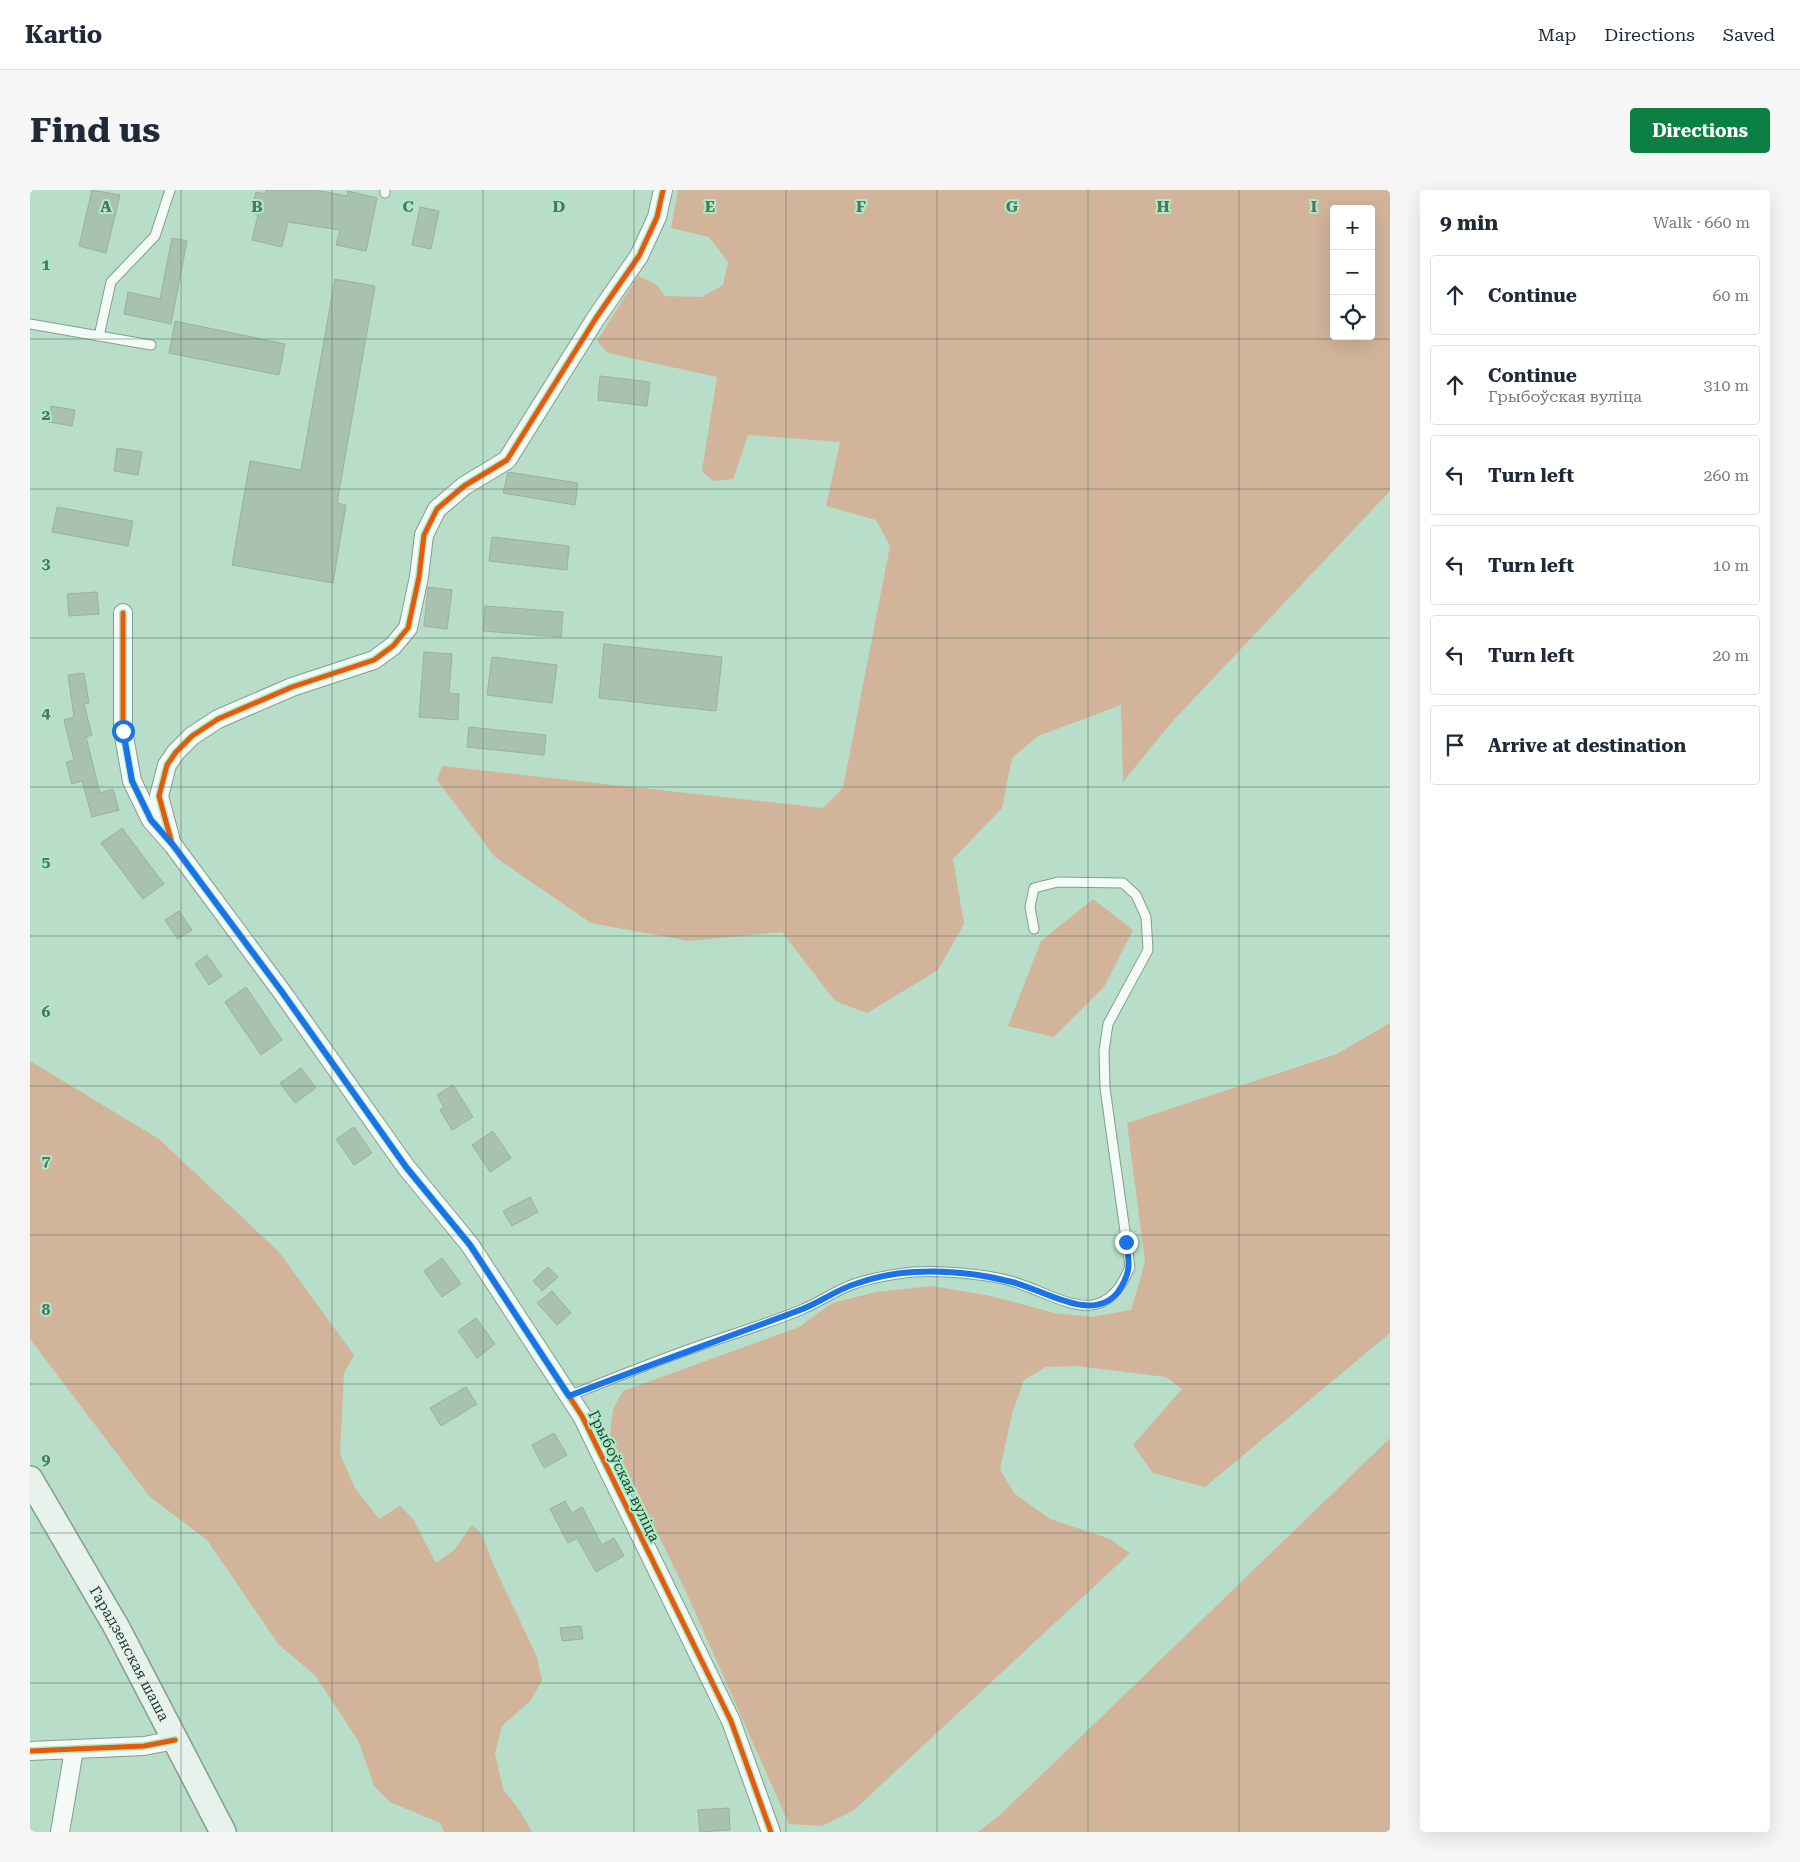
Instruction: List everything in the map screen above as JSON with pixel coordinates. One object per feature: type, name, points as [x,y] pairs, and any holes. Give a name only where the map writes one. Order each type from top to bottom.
[{"type":"main road","name":"Гарадзенская шаша","points":[[30,1479],[117,1628],[223,1832]]},
{"type":"street","points":[[173,845],[159,796],[167,765],[176,752],[192,736],[218,719],[292,687],[374,660],[393,646],[408,628],[419,577],[424,536],[436,509],[464,486],[507,460],[606,303],[639,256],[657,217],[663,190]]},
{"type":"street","name":"Грыбоўская вуліца","points":[[123,613],[123,731],[132,781],[151,820],[173,845],[282,992],[406,1167],[470,1245],[582,1416],[731,1721],[771,1832]]},
{"type":"street","points":[[30,1751],[144,1746],[175,1740]]},
{"type":"street","points":[[60,1832],[74,1750]]},
{"type":"lane","points":[[99,336],[110,282],[155,236],[170,190]]},
{"type":"lane","points":[[30,324],[151,345]]},
{"type":"lane","points":[[569,1396],[669,1357],[803,1309],[854,1284],[913,1272],[960,1273],[1014,1282],[1037,1292],[1083,1306],[1100,1304],[1115,1295],[1123,1285],[1130,1267],[1105,1088],[1104,1051],[1108,1024],[1148,950],[1146,917],[1136,894],[1123,883],[1058,882],[1034,888],[1030,908],[1034,928]]},
{"type":"path","points":[[30,1547],[144,1746],[188,1832]]},
{"type":"shaded area","points":[[678,190],[1390,190],[1390,491],[1170,724],[1123,782],[1121,705],[1038,736],[1012,758],[1002,808],[953,859],[964,924],[938,970],[867,1013],[835,1001],[782,932],[689,941],[591,923],[495,857],[437,780],[442,766],[823,808],[843,788],[890,546],[876,520],[826,506],[840,442],[748,435],[733,479],[713,481],[702,471],[717,377],[608,353],[597,341],[638,276],[656,284],[665,296],[702,297],[723,285],[728,262],[709,237],[671,228]]},
{"type":"shaded area","points":[[1093,899],[1133,930],[1104,987],[1054,1037],[1008,1026],[1041,941]]},
{"type":"shaded area","points":[[1390,1023],[1390,1333],[1205,1487],[1153,1473],[1133,1445],[1182,1389],[1166,1377],[1077,1366],[1046,1367],[1024,1380],[1012,1414],[1000,1470],[1014,1493],[1050,1519],[1110,1539],[1130,1553],[853,1811],[822,1826],[789,1824],[687,1594],[610,1435],[613,1409],[623,1391],[799,1327],[832,1303],[876,1292],[932,1286],[991,1296],[1055,1313],[1091,1317],[1131,1310],[1145,1262],[1127,1123],[1337,1054]]},
{"type":"shaded area","points":[[30,1061],[159,1139],[279,1252],[354,1355],[344,1373],[340,1454],[355,1488],[379,1519],[400,1506],[413,1519],[436,1563],[454,1550],[472,1525],[482,1534],[493,1564],[537,1657],[542,1681],[530,1701],[502,1726],[495,1753],[503,1789],[520,1811],[532,1832],[444,1832],[440,1823],[390,1802],[374,1786],[359,1742],[315,1675],[279,1645],[207,1540],[149,1496],[30,1339]]},
{"type":"shaded area","points":[[1390,1438],[1390,1832],[978,1832],[1001,1814]]},
{"type":"building","points":[[92,190],[120,195],[106,253],[79,246]]},
{"type":"building","points":[[266,190],[316,190],[347,196],[348,191],[377,198],[366,251],[336,245],[340,230],[288,222],[282,247],[252,240],[258,215],[251,213],[256,192],[265,194]]},
{"type":"building","points":[[420,207],[439,211],[431,249],[412,245]]},
{"type":"building","points":[[172,238],[187,241],[171,324],[124,314],[128,292],[160,299]]},
{"type":"building","points":[[335,279],[375,286],[337,503],[346,505],[333,583],[232,565],[250,461],[301,470]]},
{"type":"building","points":[[175,321],[285,344],[279,375],[169,353]]},
{"type":"building","points":[[600,376],[650,382],[647,406],[598,400]]},
{"type":"building","points":[[51,406],[75,410],[72,426],[48,422]]},
{"type":"building","points":[[117,448],[142,452],[138,475],[114,471]]},
{"type":"building","points":[[508,472],[578,483],[575,505],[503,493]]},
{"type":"building","points":[[57,507],[133,521],[128,546],[52,532]]},
{"type":"building","points":[[492,537],[569,546],[567,570],[489,561]]},
{"type":"building","points":[[428,587],[452,590],[447,629],[424,626]]},
{"type":"building","points":[[97,592],[99,614],[69,616],[67,594]]},
{"type":"building","points":[[485,606],[563,612],[561,637],[483,631]]},
{"type":"building","points":[[604,644],[722,657],[716,711],[599,698]]},
{"type":"building","points":[[424,652],[452,654],[449,693],[459,694],[458,720],[419,717]]},
{"type":"building","points":[[492,657],[557,665],[552,703],[487,695]]},
{"type":"building","points":[[84,673],[89,703],[84,704],[92,735],[86,737],[100,793],[113,789],[119,810],[92,817],[82,781],[72,784],[66,762],[74,760],[64,720],[74,717],[68,675]]},
{"type":"building","points":[[469,727],[546,735],[544,755],[467,747]]},
{"type":"building","points":[[122,828],[164,884],[143,899],[101,843]]},
{"type":"building","points":[[179,911],[192,930],[178,939],[165,920]]},
{"type":"building","points":[[207,955],[222,976],[209,985],[195,964]]},
{"type":"building","points":[[246,987],[282,1040],[261,1055],[225,1002]]},
{"type":"building","points":[[301,1068],[316,1088],[295,1103],[280,1083]]},
{"type":"building","points":[[453,1085],[473,1117],[452,1130],[440,1110],[444,1107],[437,1095]]},
{"type":"building","points":[[354,1127],[372,1153],[354,1165],[336,1139]]},
{"type":"building","points":[[493,1131],[511,1158],[490,1172],[472,1145]]},
{"type":"building","points":[[530,1197],[538,1212],[512,1226],[503,1211]]},
{"type":"building","points":[[442,1258],[461,1284],[442,1297],[424,1271]]},
{"type":"building","points":[[548,1267],[558,1277],[542,1291],[533,1281]]},
{"type":"building","points":[[552,1291],[571,1313],[557,1325],[537,1303]]},
{"type":"building","points":[[476,1318],[495,1344],[477,1358],[458,1331]]},
{"type":"building","points":[[466,1387],[477,1404],[441,1426],[430,1408]]},
{"type":"building","points":[[554,1433],[567,1455],[544,1468],[532,1445]]},
{"type":"building","points":[[565,1501],[572,1513],[582,1507],[602,1545],[614,1538],[624,1556],[596,1572],[577,1538],[568,1543],[550,1509]]},
{"type":"building","points":[[581,1626],[583,1639],[562,1641],[560,1628]]},
{"type":"building","points":[[729,1808],[730,1830],[700,1832],[698,1810]]},
{"type":"cycle path","points":[[171,840],[159,796],[167,765],[176,752],[192,736],[218,719],[292,687],[374,660],[393,646],[408,628],[419,577],[424,535],[437,509],[464,486],[507,460],[596,318],[639,256],[657,217],[663,190]]},
{"type":"cycle path","points":[[123,613],[123,731],[132,781],[151,820],[173,845],[282,992],[406,1167],[470,1245],[582,1416],[731,1721],[771,1832]]},
{"type":"cycle path","points":[[30,1751],[144,1746],[175,1740]]},
{"type":"route","points":[[123,731],[132,781],[151,820],[173,845],[282,992],[406,1167],[470,1245],[569,1396],[669,1357],[803,1309],[854,1284],[913,1272],[960,1273],[1014,1282],[1037,1292],[1083,1306],[1100,1304],[1115,1295],[1123,1285],[1130,1267],[1126,1242]]}]
